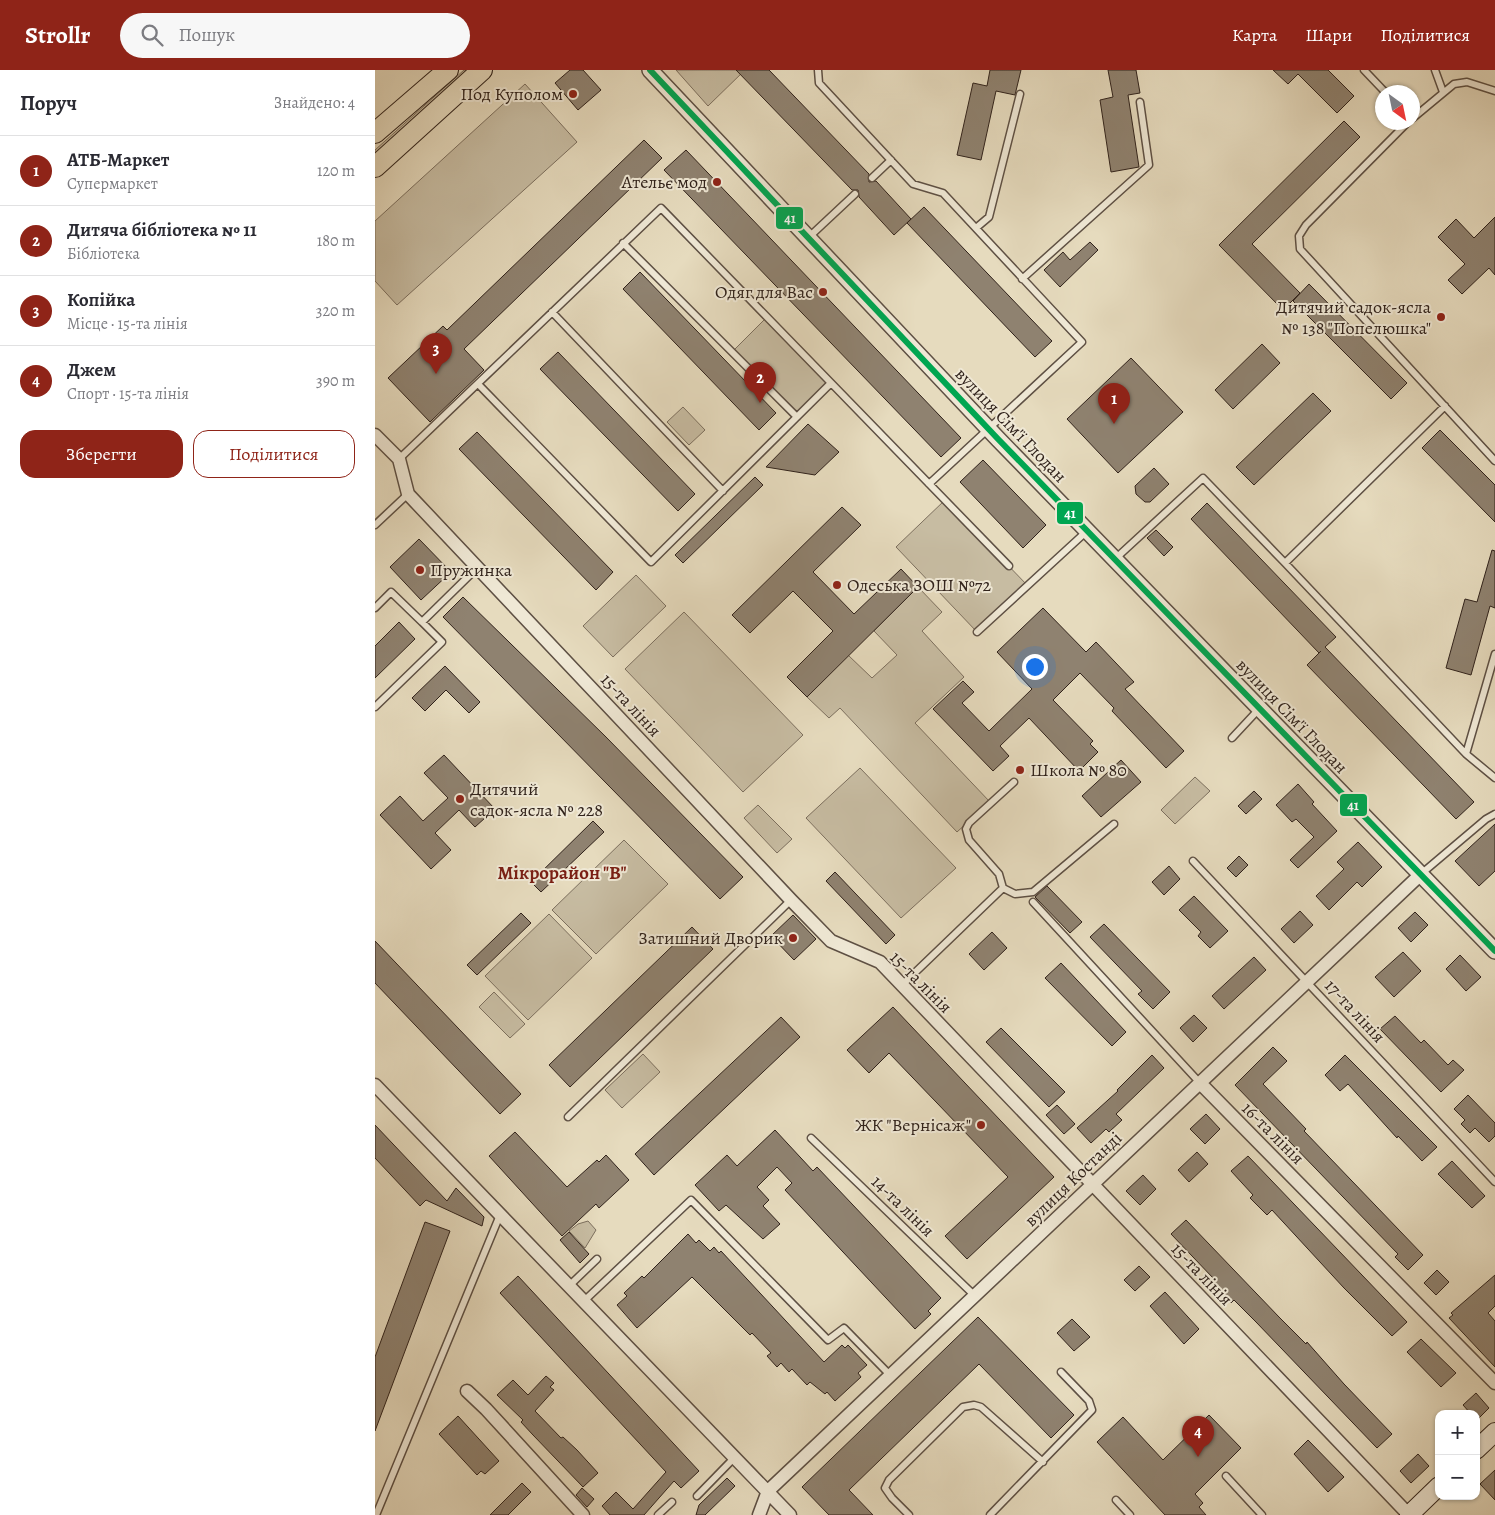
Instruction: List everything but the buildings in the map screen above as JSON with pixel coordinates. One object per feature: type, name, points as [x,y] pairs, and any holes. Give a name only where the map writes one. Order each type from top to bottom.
[{"type":"main road","points":[[375,133],[448,70]]},
{"type":"main road","points":[[375,167],[482,70]]},
{"type":"main road","points":[[1480,1446],[1495,1432]]},
{"type":"main road","points":[[1409,1515],[1435,1490]]},
{"type":"street","name":"вулиця Сім'ї Глодан","points":[[650,70],[988,429],[1495,951]]},
{"type":"street","points":[[375,435],[399,459]]},
{"type":"street","name":"15-та лінія","points":[[399,459],[408,494],[831,942],[880,962],[1409,1515]]},
{"type":"street","name":"вулиця Костанді","points":[[759,1515],[768,1491],[1420,875]]},
{"type":"street","name":"16-та лінія","points":[[1200,1083],[1495,1383]]},
{"type":"street","points":[[375,1085],[790,1515]]},
{"type":"street","points":[[467,1391],[486,1409],[583,1515]]},
{"type":"lane","points":[[818,70],[819,83],[913,184],[943,193],[1081,342],[929,484]]},
{"type":"lane","points":[[1364,70],[1378,85]]},
{"type":"lane","points":[[1435,70],[1443,92]]},
{"type":"lane","points":[[1420,112],[1443,92],[1454,84],[1461,82],[1467,82],[1495,91]]},
{"type":"lane","points":[[976,228],[989,217],[1020,94]]},
{"type":"lane","points":[[1022,279],[1149,165],[1140,102]]},
{"type":"lane","points":[[1400,130],[1306,225],[1299,236],[1299,243],[1303,255],[1495,460]]},
{"type":"lane","points":[[873,178],[891,160]]},
{"type":"lane","points":[[809,237],[855,194]]},
{"type":"lane","points":[[399,459],[661,208],[1009,566]]},
{"type":"lane","points":[[623,244],[797,417]]},
{"type":"lane","points":[[552,312],[723,491]]},
{"type":"lane","points":[[478,384],[651,562],[831,383]]},
{"type":"lane","points":[[1285,563],[1445,406]]},
{"type":"lane","points":[[1114,559],[1203,478],[1466,754],[1495,778]]},
{"type":"lane","points":[[375,525],[408,494]]},
{"type":"lane","points":[[977,632],[1087,531]]},
{"type":"lane","points":[[422,622],[477,568]]},
{"type":"lane","points":[[375,608],[391,592],[442,642],[375,707]]},
{"type":"lane","points":[[1466,754],[1495,654]]},
{"type":"lane","points":[[1232,738],[1259,709]]},
{"type":"lane","points":[[1013,782],[969,823],[966,829],[969,840],[999,874],[1003,888],[1015,894],[1033,892],[1113,824]]},
{"type":"lane","points":[[1420,875],[1486,819],[1495,814]]},
{"type":"lane","name":"17-та лінія","points":[[1193,861],[1495,1182]]},
{"type":"lane","points":[[902,985],[1003,888]]},
{"type":"lane","points":[[568,1117],[791,900]]},
{"type":"lane","name":"16-та лінія","points":[[1033,902],[1200,1083]]},
{"type":"lane","name":"14-та лінія","points":[[811,1138],[975,1296]]},
{"type":"lane","points":[[584,1301],[691,1200],[828,1340],[844,1328],[890,1375]]},
{"type":"lane","points":[[376,1515],[500,1215]]},
{"type":"lane","points":[[585,1258],[591,1264]]},
{"type":"lane","points":[[569,1286],[597,1259]]},
{"type":"lane","points":[[990,1515],[1092,1410],[1089,1401],[1061,1372]]},
{"type":"lane","points":[[909,1515],[885,1488],[889,1480],[963,1408],[974,1405],[981,1407],[1043,1462]]},
{"type":"lane","points":[[697,1496],[735,1458]]},
{"type":"lane","points":[[1226,1476],[1262,1515]]},
{"type":"lane","points":[[1116,1500],[1130,1515]]},
{"type":"lane","points":[[658,1515],[672,1502]]},
{"type":"shaded area","points":[[464,70],[474,70],[375,158],[375,150]]},
{"type":"shaded area","points":[[676,70],[745,70],[708,106]]},
{"type":"shaded area","points":[[525,84],[577,142],[397,305],[375,281],[375,221]]},
{"type":"shaded area","points":[[767,317],[831,383],[797,417],[732,352]]},
{"type":"shaded area","points":[[683,407],[705,430],[689,445],[667,422]]},
{"type":"shaded area","points":[[945,500],[1028,586],[977,632],[896,547]]},
{"type":"shaded area","points":[[636,575],[666,606],[613,657],[583,626]]},
{"type":"shaded area","points":[[918,587],[942,612],[922,631],[964,677],[915,723],[990,802],[957,832],[840,708],[829,718],[807,697],[848,655],[872,678],[897,655],[874,631]]},
{"type":"shaded area","points":[[684,612],[803,735],[743,792],[625,669]]},
{"type":"shaded area","points":[[860,768],[956,868],[901,918],[806,818]]},
{"type":"shaded area","points":[[1195,777],[1210,791],[1175,824],[1161,810]]},
{"type":"shaded area","points":[[758,805],[792,839],[777,853],[744,818]]},
{"type":"shaded area","points":[[624,840],[668,884],[596,954],[552,910]]},
{"type":"shaded area","points":[[549,914],[592,958],[528,1020],[485,976]]},
{"type":"shaded area","points":[[494,992],[525,1024],[510,1038],[479,1007]]},
{"type":"shaded area","points":[[643,1054],[660,1072],[622,1108],[605,1090]]},
{"type":"shaded area","points":[[588,1221],[596,1230],[585,1248],[569,1231],[578,1224]]},
{"type":"transit line","name":"41","points":[[650,70],[998,439],[1495,951]]},
{"type":"place","name":"Под Куполом","points":[[573,94]]},
{"type":"place","name":"Ательє мод","points":[[717,182]]},
{"type":"place","name":"Одяг для Вас","points":[[823,292]]},
{"type":"place","name":"Дитячий садок-ясла № 138 \"Попелюшка\"","points":[[1441,317]]},
{"type":"place","name":"Копійка","points":[[436,374]]},
{"type":"place","name":"Дитяча бібліотека № 11","points":[[760,403]]},
{"type":"place","name":"АТБ-Маркет","points":[[1114,424]]},
{"type":"place","name":"Пружинка","points":[[420,570]]},
{"type":"place","name":"Одеська ЗОШ №72","points":[[837,585]]},
{"type":"place","name":"Школа № 80","points":[[1020,770]]},
{"type":"place","name":"Дитячий садок-ясла № 228","points":[[460,799]]},
{"type":"place","name":"Затишний Дворик","points":[[793,938]]},
{"type":"place","name":"ЖК \"Вернісаж\"","points":[[981,1125]]},
{"type":"place","name":"Джем","points":[[1198,1457]]},
{"type":"district","name":"Мікрорайон \"В\"","points":[[562,872]]}]
